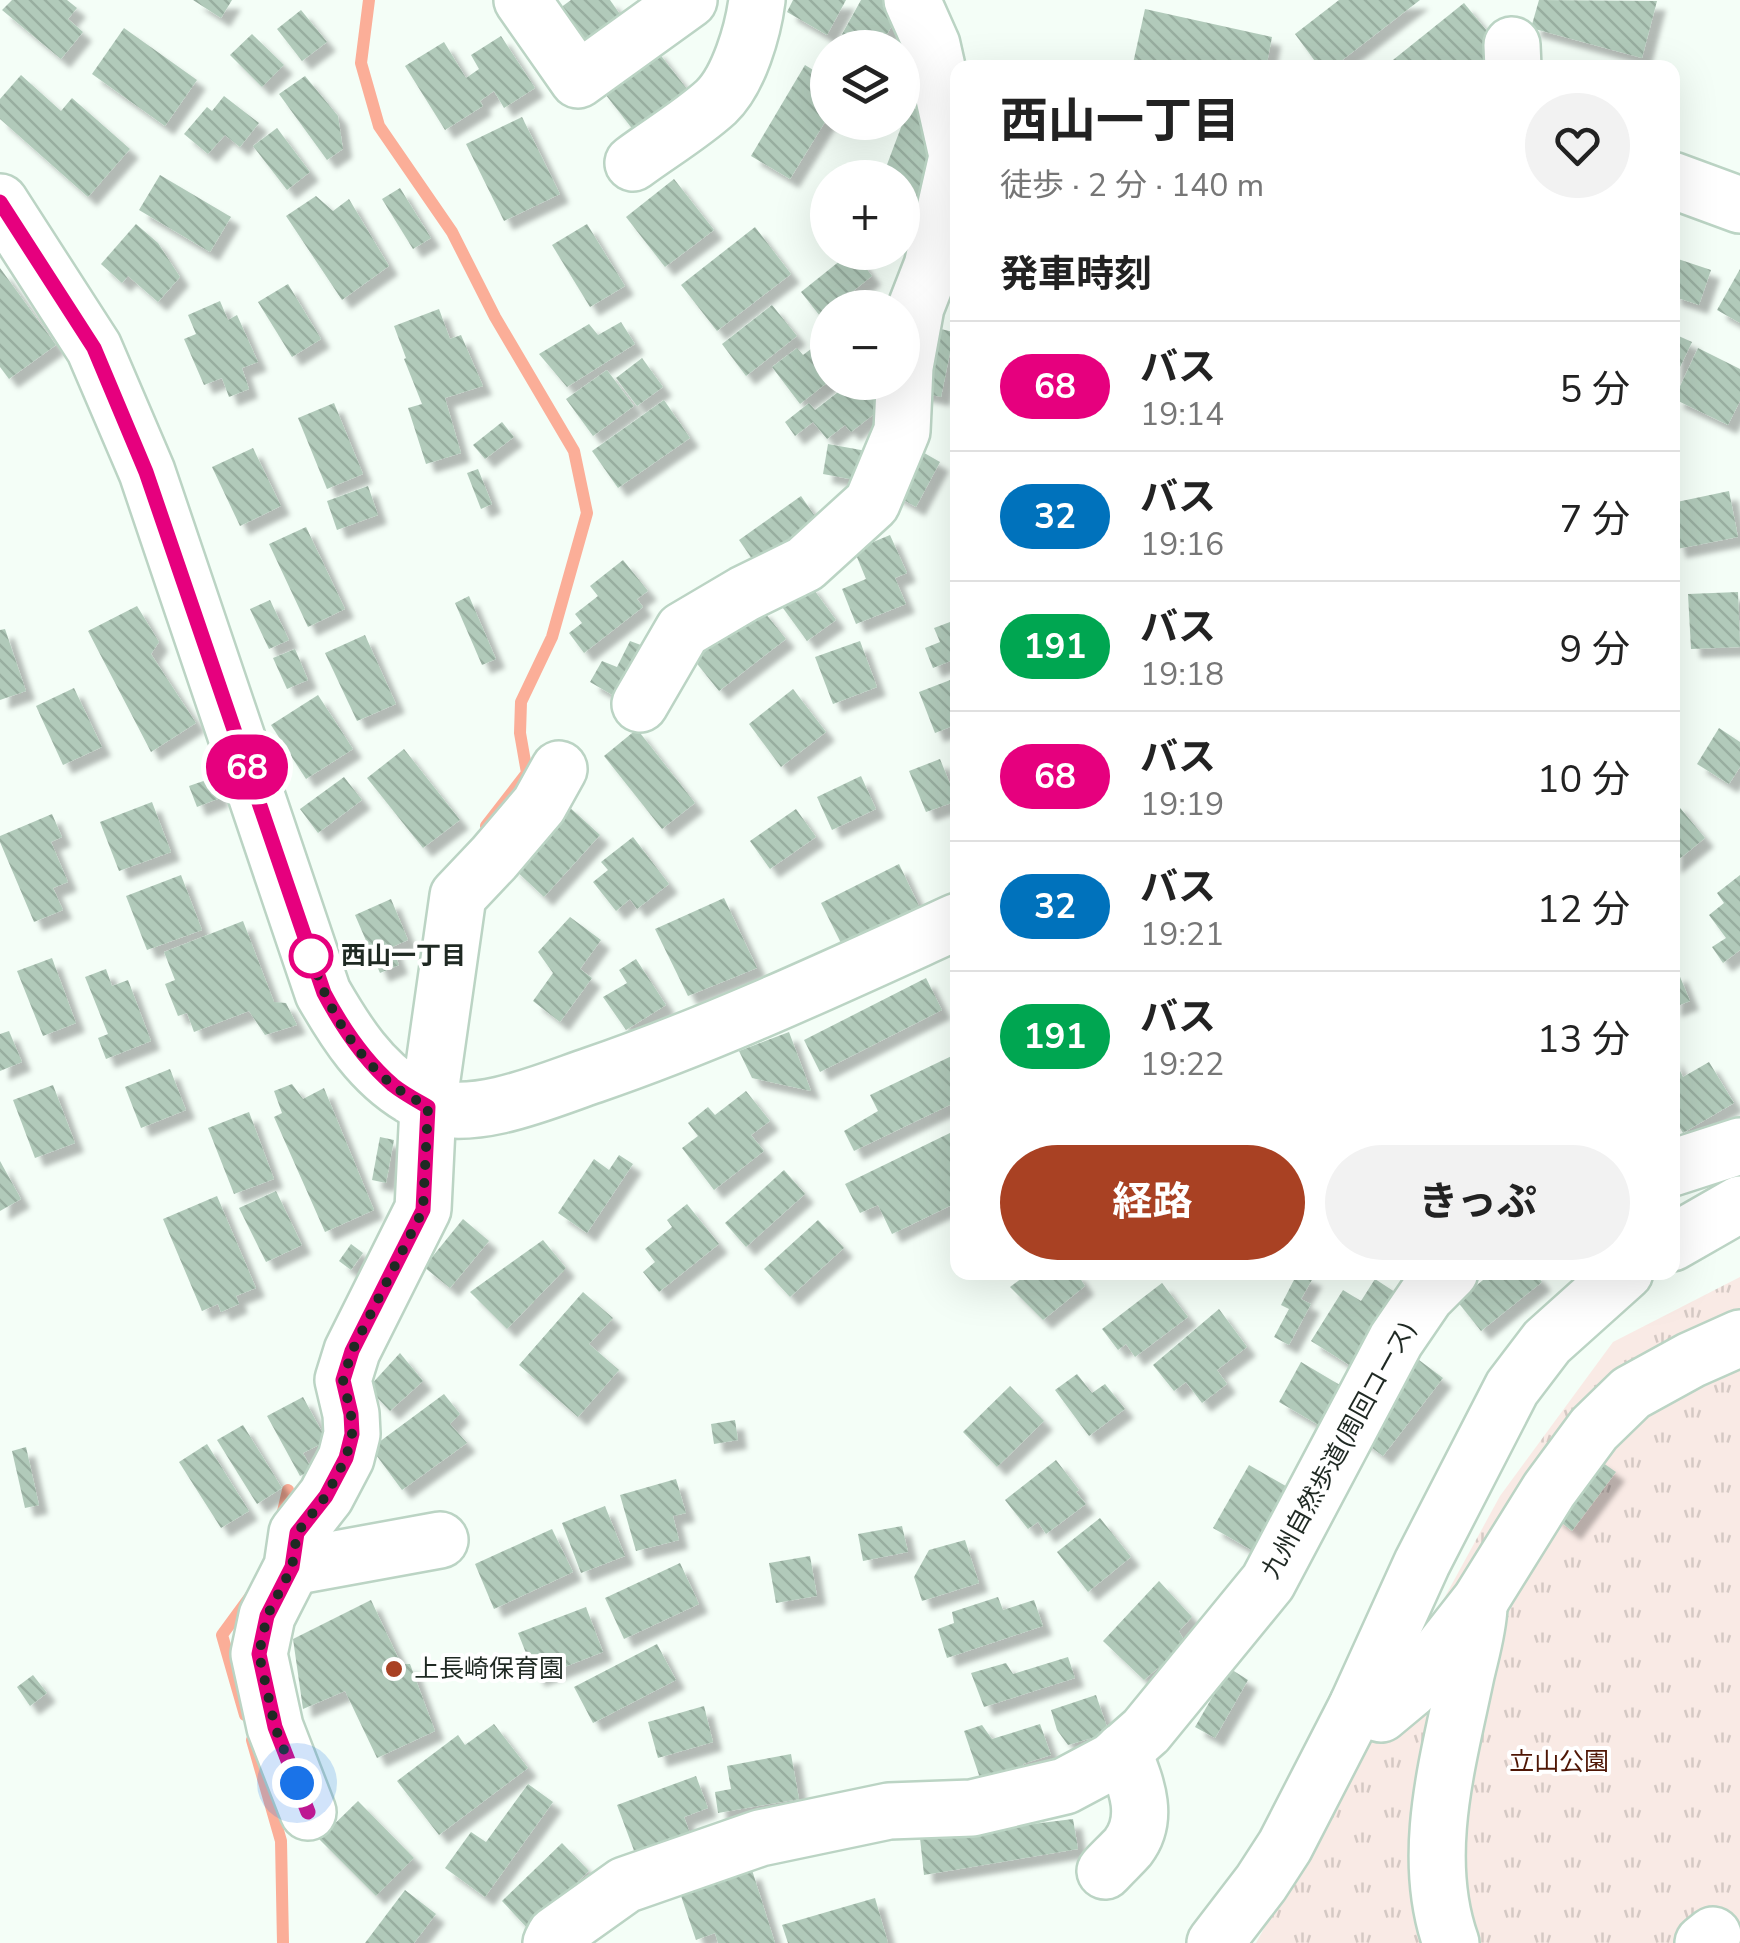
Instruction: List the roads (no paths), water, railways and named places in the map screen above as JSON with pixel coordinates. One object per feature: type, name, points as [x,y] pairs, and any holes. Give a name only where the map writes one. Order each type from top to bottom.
[{"type":"street","points":[[522,0],[578,80],[689,0]]},
{"type":"street","points":[[633,163],[718,100],[740,64],[754,23],[757,0]]},
{"type":"street","points":[[912,0],[932,45],[950,125]]},
{"type":"street","points":[[1680,183],[1740,205]]},
{"type":"street","points":[[640,704],[684,630],[805,564],[872,503],[902,431],[905,368],[916,306],[932,266],[950,187]]},
{"type":"street","points":[[0,202],[94,348],[146,472],[324,993],[342,1027],[394,1086],[428,1107],[451,1110],[481,1108],[533,1096],[766,1008],[950,925]]},
{"type":"street","points":[[308,1812],[275,1727],[259,1654],[267,1616],[292,1567],[297,1533],[326,1496],[346,1458],[352,1434],[343,1380],[352,1351],[423,1210],[428,1107],[458,896],[530,816],[559,769]]},
{"type":"street","points":[[1680,1165],[1740,1146]]},
{"type":"street","points":[[1680,1238],[1740,1204]]},
{"type":"street","name":"九州自然歩道(周回コース)","points":[[550,1943],[554,1935],[625,1886],[729,1848],[888,1811],[972,1808],[1065,1786],[1112,1761],[1146,1730],[1268,1582],[1427,1280]]},
{"type":"street","points":[[1215,1943],[1284,1846],[1358,1706],[1422,1563],[1512,1388],[1547,1342],[1616,1280]]},
{"type":"street","points":[[1358,1706],[1381,1714],[1411,1689],[1480,1601],[1549,1490],[1594,1429],[1632,1393],[1740,1338]]},
{"type":"street","points":[[292,1567],[440,1540]]},
{"type":"street","points":[[1451,1943],[1442,1917],[1437,1866],[1440,1797],[1480,1601]]},
{"type":"street","points":[[1105,1871],[1131,1844],[1141,1812],[1122,1752]]},
{"type":"waterway","points":[[369,0],[361,63],[379,126],[452,232],[495,317],[574,451],[587,513],[552,637],[521,702],[520,733],[527,773],[486,826]]},
{"type":"waterway","points":[[281,1520],[288,1490]]},
{"type":"waterway","points":[[245,1715],[222,1635],[252,1594]]},
{"type":"waterway","points":[[252,1740],[281,1841],[283,1943]]},
{"type":"place","name":"西山一丁目","points":[[311,956]]},
{"type":"place","name":"上長崎保育園","points":[[394,1669]]},
{"type":"park label","name":"立山公園","points":[[1559,1762]]}]
